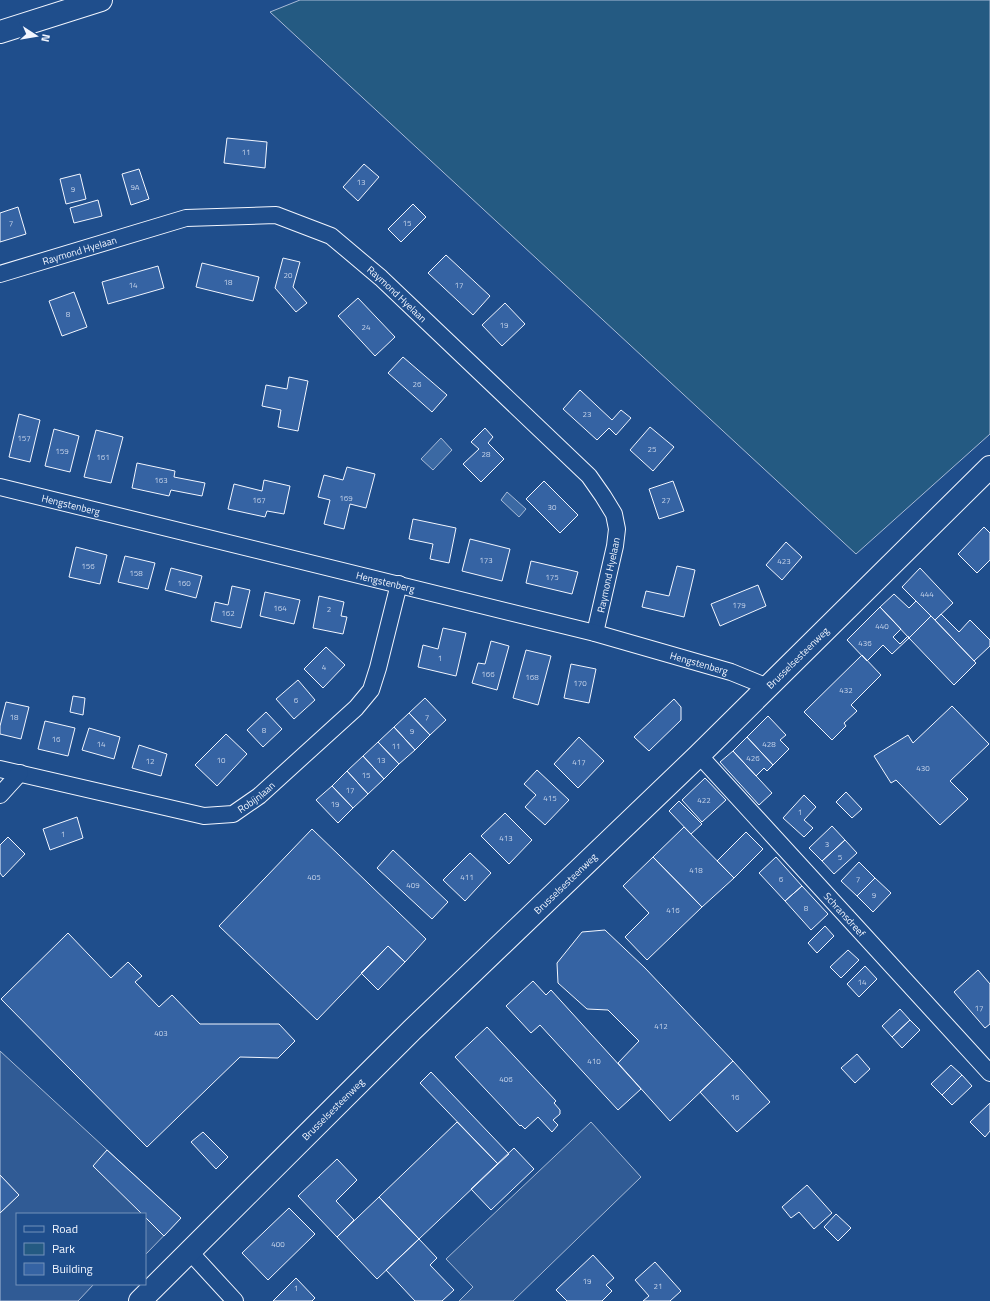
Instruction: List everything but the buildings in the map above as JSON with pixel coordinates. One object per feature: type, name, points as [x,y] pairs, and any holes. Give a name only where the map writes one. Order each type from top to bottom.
[{"type":"main road","points":[[0,32],[101,0]]},
{"type":"main road","name":"Brusselsesteenweg","points":[[140,1301],[412,1030],[699,755],[990,467]]},
{"type":"street","name":"Raymond Hyelaan","points":[[0,274],[186,218],[276,215],[331,236],[392,289],[588,476],[603,496],[614,514],[617,529],[615,546],[595,632]]},
{"type":"street","name":"Hengstenberg","points":[[0,487],[595,632],[731,672],[768,687]]},
{"type":"street","name":"Robijnlaan","points":[[0,768],[204,816],[233,814],[259,796],[356,708],[371,690],[399,584]]},
{"type":"street","name":"Schransdreef","points":[[699,755],[990,1074]]},
{"type":"street","points":[[0,795],[20,773]]},
{"type":"street","points":[[190,1252],[235,1301]]},
{"type":"green space","points":[[300,0],[990,0],[990,434],[856,554],[270,12]]},
{"type":"shaded area","points":[[441,438],[452,450],[433,470],[421,459]]},
{"type":"shaded area","points":[[507,492],[526,509],[519,517],[501,500]]},
{"type":"shaded area","points":[[0,1051],[181,1218],[146,1254],[146,1213],[16,1213],[16,1285],[93,1285],[78,1301],[0,1301],[0,1213],[19,1195],[0,1175]]},
{"type":"shaded area","points":[[591,1122],[641,1177],[513,1301],[459,1301],[473,1287],[446,1259]]}]
